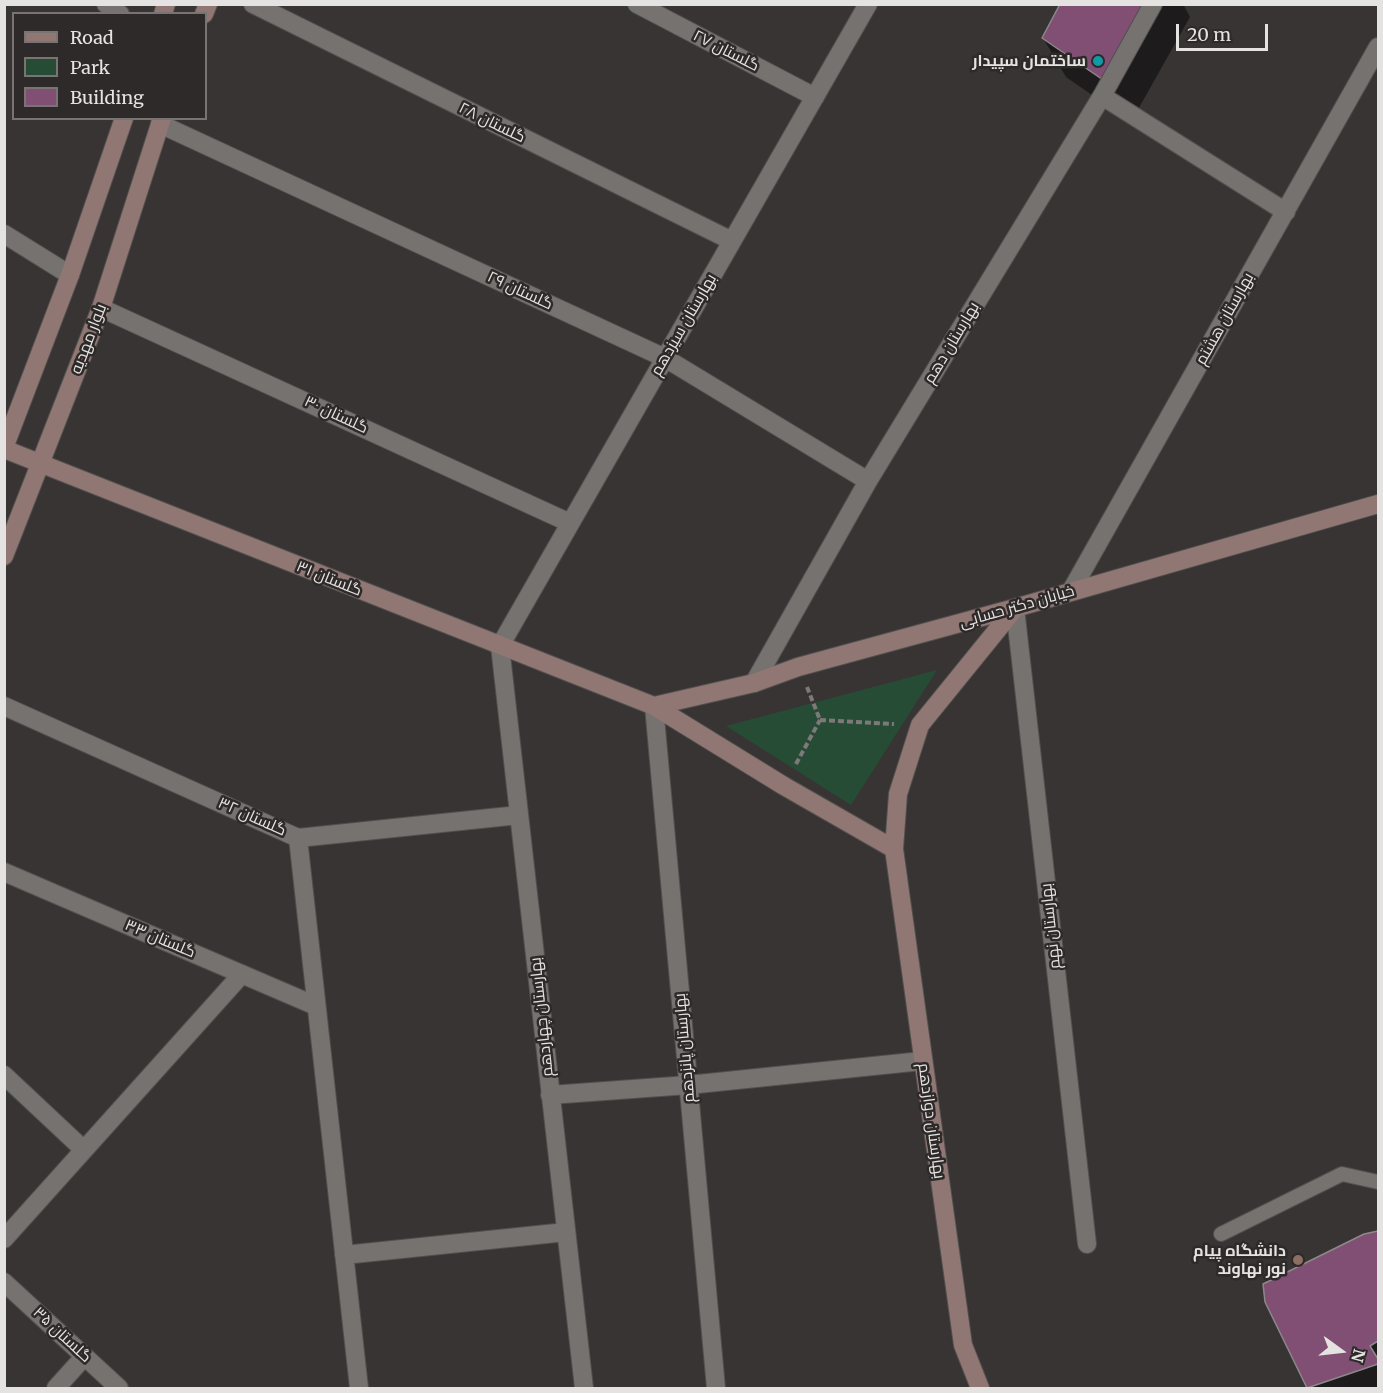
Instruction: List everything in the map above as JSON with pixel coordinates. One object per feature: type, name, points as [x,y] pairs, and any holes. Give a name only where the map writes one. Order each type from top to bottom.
[{"type":"street","name":"گلستان ۲۸","points":[[253,4],[732,241]]},
{"type":"street","name":"گلستان ۲۷","points":[[637,4],[815,97]]},
{"type":"street","name":"بهارستان سیزدهم","points":[[500,645],[868,4]]},
{"type":"street","name":"بهارستان دهم","points":[[754,683],[868,481],[1102,96],[1153,4]]},
{"type":"street","name":"بهارستان هشتم","points":[[1071,591],[1378,47]]},
{"type":"street","points":[[1102,96],[1286,212]]},
{"type":"street","points":[[4,448],[70,275],[123,120]]},
{"type":"street","name":"گلستان ۲۹","points":[[161,121],[665,358],[868,481]]},
{"type":"street","name":"بلوار مهدیه","points":[[4,556],[101,308],[161,121]]},
{"type":"street","points":[[4,234],[70,275]]},
{"type":"street","name":"گلستان ۳۰","points":[[101,308],[570,523]]},
{"type":"street","name":"گلستان ۳۱","points":[[4,448],[654,706],[784,786],[894,849]]},
{"type":"street","name":"خیابان دکتر حسابی","points":[[654,706],[754,683],[798,667],[1015,608],[1378,504]]},
{"type":"street","points":[[920,725],[1015,608]]},
{"type":"street","name":"بهارستان نهم","points":[[1015,608],[1087,1244]]},
{"type":"street","name":"بهارستان چهاردهم","points":[[500,645],[584,1389]]},
{"type":"street","name":"گلستان ۳۲","points":[[4,706],[298,838],[519,815]]},
{"type":"street","name":"بهارستان پانزدهم","points":[[654,706],[716,1389]]},
{"type":"street","name":"بهارستان دوازدهم","points":[[920,725],[898,794],[894,849],[963,1345],[980,1389]]},
{"type":"street","points":[[298,838],[358,1389]]},
{"type":"street","name":"گلستان ۳۳","points":[[4,872],[316,1006]]},
{"type":"street","points":[[4,1239],[242,974]]},
{"type":"street","points":[[550,1095],[688,1085],[922,1061]]},
{"type":"street","points":[[4,1075],[84,1150]]},
{"type":"street","points":[[344,1255],[566,1232]]},
{"type":"street","name":"گلستان ۳۵","points":[[4,1282],[119,1389]]},
{"type":"street","points":[[56,1389],[84,1357]]},
{"type":"lane","points":[[1221,1234],[1342,1174],[1378,1182]]},
{"type":"path","points":[[798,667],[820,720]]},
{"type":"path","points":[[820,720],[920,725]]},
{"type":"path","points":[[784,786],[820,720]]},
{"type":"green space","points":[[937,670],[851,805],[726,726]]},
{"type":"building","name":"ساختمان سپیدار","points":[[1060,4],[1153,4],[1109,84],[1042,38]]},
{"type":"building","name":"دانشگاه پیام نور نهاوند","points":[[1378,1231],[1378,1341],[1370,1346],[1378,1359],[1378,1364],[1307,1388],[1265,1302],[1263,1284],[1364,1234]]},
{"type":"place","name":"ساختمان سپیدار","points":[[1098,61]]},
{"type":"place","name":"دانشگاه پیام نور نهاوند","points":[[1298,1260]]}]
